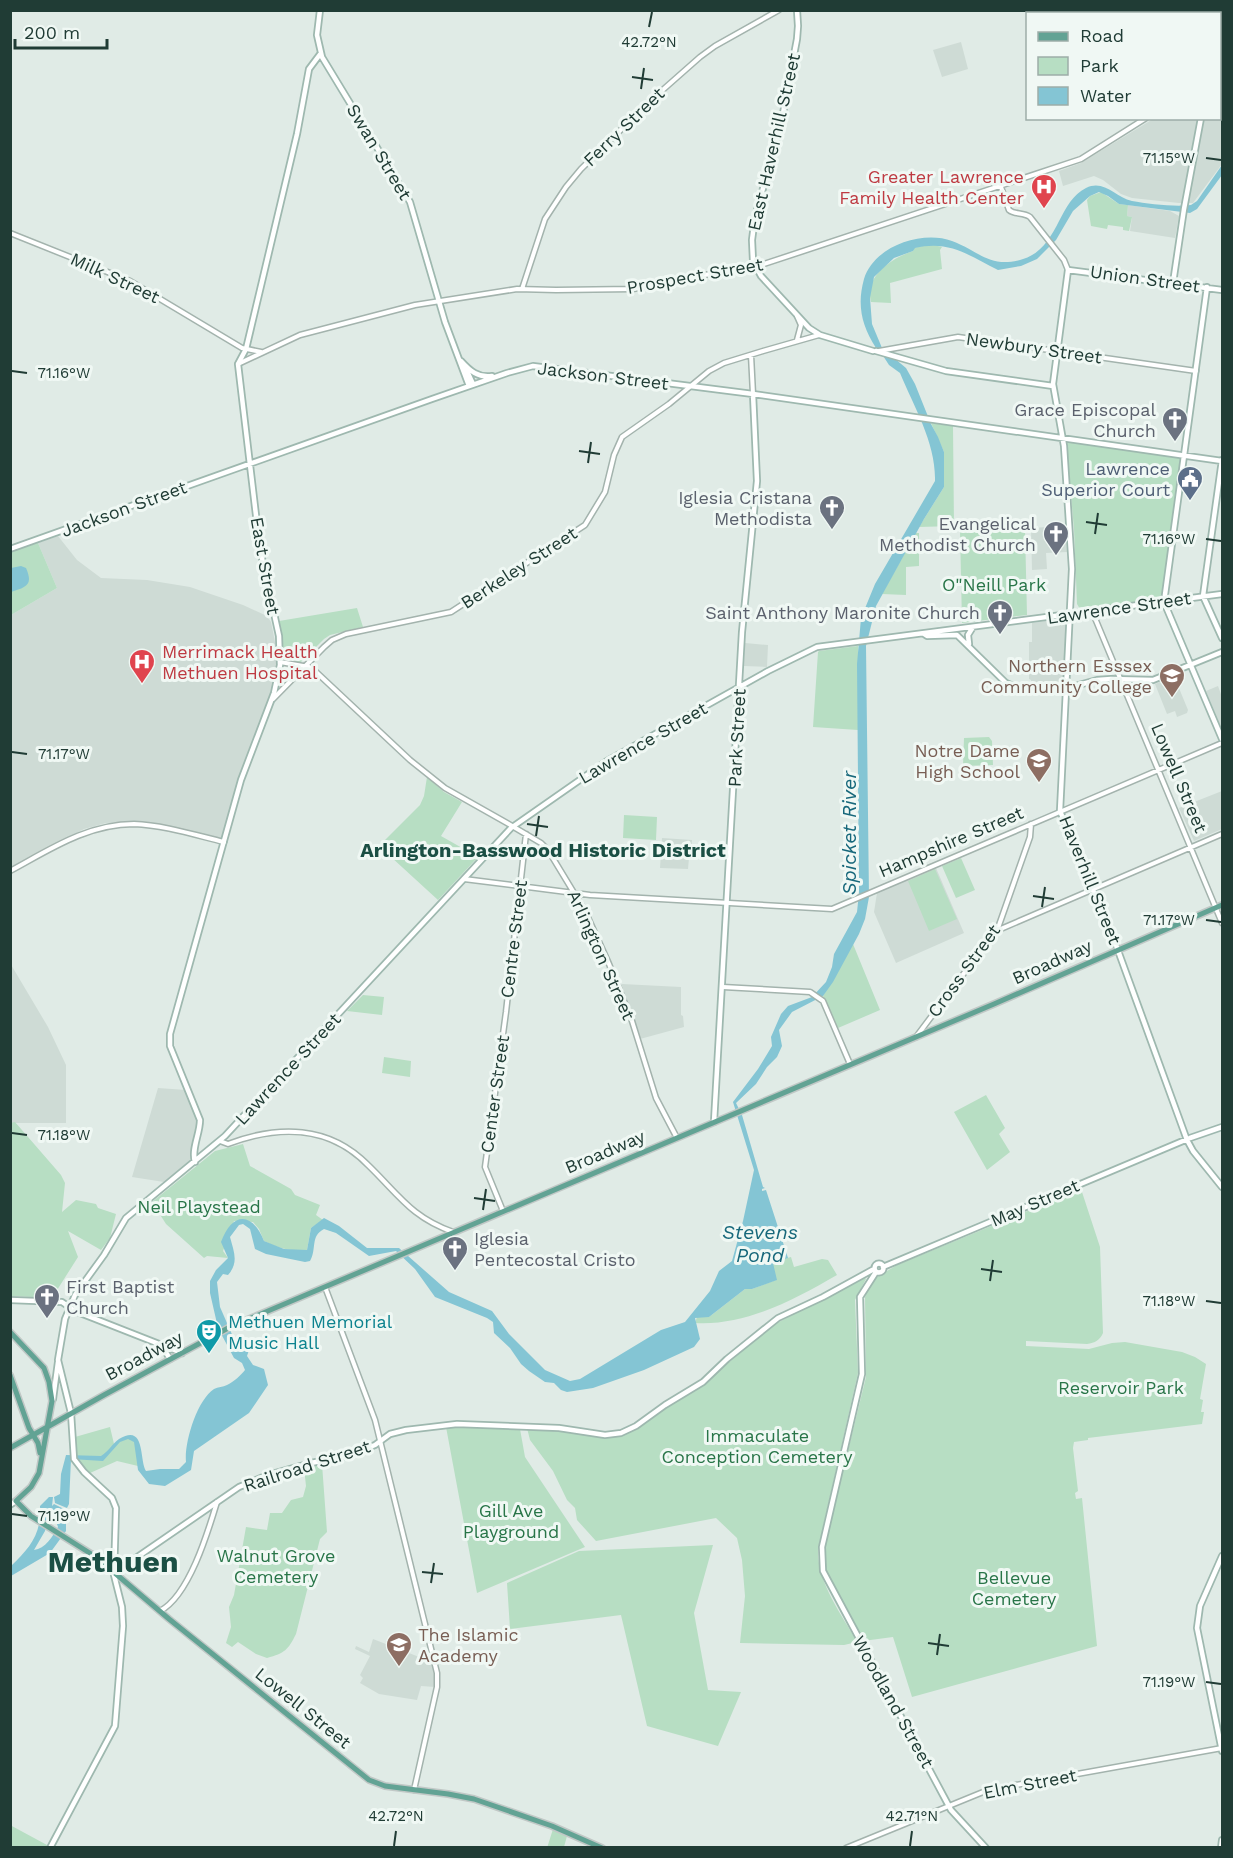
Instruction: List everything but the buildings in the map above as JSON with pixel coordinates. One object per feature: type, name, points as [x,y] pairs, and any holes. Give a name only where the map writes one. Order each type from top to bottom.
[{"type":"main road","points":[[238,364],[246,349],[297,134],[309,69],[321,53],[317,35],[320,10]]},
{"type":"main road","name":"East Haverhill Street","points":[[755,267],[752,257],[754,225],[781,124],[797,39],[797,10]]},
{"type":"main road","name":"Swan Street","points":[[321,53],[410,202],[439,301],[459,359],[471,385]]},
{"type":"main road","points":[[1173,283],[1201,120]]},
{"type":"main road","points":[[755,267],[809,328],[820,335],[946,371],[1053,386]]},
{"type":"main road","name":"Union Street","points":[[1068,270],[1222,290]]},
{"type":"main road","name":"Haverhill Street","points":[[1068,270],[1053,386],[1062,438],[1072,560],[1060,812],[1118,949],[1187,1140],[1222,1187]]},
{"type":"main road","points":[[1207,287],[1164,602],[1222,741]]},
{"type":"main road","points":[[459,359],[477,375],[487,377],[507,373]]},
{"type":"main road","name":"East Street","points":[[195,1162],[200,1120],[170,1046],[170,1034],[244,771],[277,686],[280,662],[279,636],[263,571],[238,364]]},
{"type":"main road","name":"Jackson Street","points":[[10,549],[471,385],[526,368],[541,367],[753,394],[1184,456],[1222,459]]},
{"type":"main road","name":"Park Street","points":[[714,1122],[743,622],[757,482],[753,394]]},
{"type":"main road","points":[[1222,459],[1203,596],[1222,638]]},
{"type":"main road","name":"Lawrence Street","points":[[58,1360],[69,1306],[126,1218],[225,1136],[513,826],[607,761],[817,647],[1222,594]]},
{"type":"main road","points":[[970,646],[968,635],[973,627]]},
{"type":"main road","points":[[924,634],[927,636],[957,635],[997,675],[1013,687],[1028,689],[1067,688],[1097,680],[1153,681],[1222,652]]},
{"type":"main road","name":"Broadway","points":[[10,1448],[230,1327],[1222,905]]},
{"type":"main road","name":"May Street","points":[[875,1271],[881,1272],[884,1267],[1222,1127]]},
{"type":"main road","points":[[195,1148],[202,1156]]},
{"type":"main road","name":"Railroad Street","points":[[114,1573],[239,1487],[268,1475],[350,1455],[375,1445],[390,1434],[451,1425],[559,1428],[605,1435],[621,1433],[687,1393],[778,1318],[875,1271]]},
{"type":"main road","name":"Woodland Street","points":[[875,1271],[860,1297],[862,1374],[822,1547],[821,1561],[826,1580],[949,1806],[986,1848]]},
{"type":"main road","points":[[10,1300],[62,1302],[75,1311],[182,1353]]},
{"type":"main road","points":[[10,1332],[44,1368],[52,1401]]},
{"type":"main road","points":[[160,1344],[170,1359]]},
{"type":"main road","points":[[10,1505],[37,1477],[58,1360]]},
{"type":"main road","points":[[50,1848],[115,1726],[123,1626],[114,1573],[116,1508],[112,1498],[74,1460],[71,1413],[58,1360]]},
{"type":"main road","points":[[10,1375],[38,1443],[41,1457]]},
{"type":"main road","points":[[48,1417],[56,1422]]},
{"type":"main road","points":[[34,1435],[43,1445]]},
{"type":"main road","points":[[23,1494],[25,1510]]},
{"type":"main road","name":"Lowell Street","points":[[16,1501],[40,1521],[105,1565],[364,1777],[385,1786],[474,1799],[552,1826],[602,1848]]},
{"type":"main road","points":[[1222,1556],[1200,1606],[1197,1628],[1222,1750]]},
{"type":"main road","points":[[1221,1848],[1222,1840]]},
{"type":"street","name":"Ferry Street","points":[[522,288],[545,219],[581,169],[649,102],[700,57],[779,10]]},
{"type":"street","name":"Prospect Street","points":[[238,364],[297,336],[405,307],[522,288],[633,289],[755,267],[1081,159],[1143,120]]},
{"type":"street","points":[[1001,186],[1009,210],[1025,214],[1034,222],[1067,265],[1068,270]]},
{"type":"street","name":"Milk Street","points":[[10,234],[130,281],[246,349]]},
{"type":"street","points":[[797,315],[801,325],[797,340]]},
{"type":"street","name":"Berkeley Street","points":[[270,704],[304,666],[340,636],[449,614],[583,527],[605,492],[615,450],[622,437],[715,367],[797,340],[820,335]]},
{"type":"street","name":"Newbury Street","points":[[875,351],[953,337],[1196,371]]},
{"type":"street","points":[[246,349],[261,352]]},
{"type":"street","name":"Park Street","points":[[751,355],[753,394]]},
{"type":"street","name":"Lowell Street","points":[[1092,611],[1222,923]]},
{"type":"street","name":"Arlington Street","points":[[280,662],[311,668],[437,783],[513,826],[548,850],[591,924],[624,1000],[656,1098],[677,1138]]},
{"type":"street","name":"Hampshire Street","points":[[464,879],[590,895],[832,909],[1222,741]]},
{"type":"street","name":"Cross Street","points":[[915,1037],[996,931],[1031,833],[1031,824]]},
{"type":"street","points":[[10,871],[65,841],[94,830],[110,827],[142,825],[225,842]]},
{"type":"street","name":"Centre Street","points":[[506,1008],[526,834]]},
{"type":"street","points":[[996,931],[1222,834]]},
{"type":"street","points":[[723,987],[810,992],[823,1001],[850,1065]]},
{"type":"street","name":"Center Street","points":[[503,1212],[485,1167],[506,1008]]},
{"type":"street","points":[[220,1141],[228,1144],[285,1131],[318,1134],[354,1152],[369,1165],[401,1201],[423,1219],[454,1233]]},
{"type":"street","points":[[225,1136],[231,1143]]},
{"type":"street","points":[[325,1287],[376,1422],[438,1677],[414,1790]]},
{"type":"street","points":[[160,1611],[169,1605],[186,1582],[206,1536],[217,1501]]},
{"type":"street","name":"Elm Street","points":[[846,1848],[988,1790],[1222,1750]]},
{"type":"shaded area","points":[[961,42],[968,69],[942,77],[933,50]]},
{"type":"shaded area","points":[[1221,82],[1222,164],[1193,203],[1132,198],[1121,194],[1094,176],[1063,186],[1059,171],[1081,163],[1151,120],[1221,120]]},
{"type":"shaded area","points":[[1128,205],[1170,211],[1179,216],[1175,238],[1130,231],[1132,217],[1127,216]]},
{"type":"shaded area","points":[[1065,526],[1067,552],[1046,553],[1047,569],[1032,570],[1031,528]]},
{"type":"shaded area","name":"Merrimack Health Methuen Hospital","points":[[58,536],[77,560],[101,578],[147,580],[190,587],[243,605],[267,616],[271,622],[276,647],[276,678],[242,768],[222,839],[158,824],[135,821],[106,823],[84,829],[11,867],[11,615],[57,588],[38,543]]},
{"type":"shaded area","points":[[1066,618],[1064,684],[1031,685],[1029,642],[1032,642],[1032,623]]},
{"type":"shaded area","points":[[745,643],[768,645],[767,667],[744,666]]},
{"type":"shaded area","name":"Northern Esssex Community College","points":[[1174,676],[1188,710],[1187,713],[1177,717],[1175,711],[1167,714],[1155,684]]},
{"type":"shaded area","points":[[1218,686],[1222,697],[1222,730],[1206,691]]},
{"type":"shaded area","points":[[1222,791],[1222,829],[1194,841],[1179,808]]},
{"type":"shaded area","points":[[662,838],[692,840],[688,869],[660,868]]},
{"type":"shaded area","points":[[936,868],[964,933],[896,963],[874,912],[877,893]]},
{"type":"shaded area","points":[[10,963],[48,1027],[66,1065],[66,1123],[11,1123]]},
{"type":"shaded area","points":[[622,984],[681,987],[681,1015],[684,1027],[640,1039]]},
{"type":"shaded area","points":[[158,1088],[186,1090],[197,1120],[190,1161],[164,1182],[132,1177]]},
{"type":"shaded area","name":"The Islamic Academy","points":[[373,1639],[432,1662],[435,1687],[421,1686],[417,1700],[379,1694],[360,1683],[363,1678],[360,1675],[370,1656],[355,1649],[356,1646],[369,1652]]},
{"type":"green space","points":[[1101,192],[1119,204],[1128,205],[1127,216],[1132,217],[1129,231],[1123,230],[1123,227],[1108,225],[1107,229],[1091,226],[1087,200],[1090,196]]},
{"type":"green space","points":[[930,244],[942,247],[940,250],[942,269],[890,283],[891,303],[871,302],[872,284],[882,269],[897,258],[913,251],[914,248]]},
{"type":"green space","points":[[931,423],[953,426],[954,526],[919,527],[944,487],[944,452]]},
{"type":"green space","points":[[1066,439],[1182,457],[1163,598],[1080,609],[1077,604],[1074,529]]},
{"type":"green space","name":"O\"Neill Park","points":[[1025,530],[1027,615],[962,623],[960,531]]},
{"type":"green space","points":[[916,533],[919,533],[919,566],[906,567],[906,595],[882,594]]},
{"type":"green space","points":[[38,543],[57,588],[11,615],[10,552]]},
{"type":"green space","points":[[357,608],[363,627],[330,635],[300,663],[284,660],[279,621]]},
{"type":"green space","points":[[858,646],[858,730],[813,727],[818,652]]},
{"type":"green space","points":[[989,737],[992,741],[993,765],[963,766],[964,738]]},
{"type":"green space","points":[[427,777],[444,792],[462,802],[441,836],[478,857],[438,900],[379,846],[420,805]]},
{"type":"green space","points":[[624,815],[657,817],[656,840],[623,838]]},
{"type":"green space","points":[[961,858],[975,890],[956,898],[942,866]]},
{"type":"green space","points":[[935,869],[957,919],[929,931],[908,881]]},
{"type":"green space","points":[[853,944],[880,1010],[838,1028],[823,996]]},
{"type":"green space","points":[[363,995],[384,997],[382,1015],[347,1011]]},
{"type":"green space","points":[[384,1057],[411,1061],[410,1077],[382,1073]]},
{"type":"green space","points":[[986,1095],[1005,1128],[999,1134],[1010,1152],[987,1170],[954,1112]]},
{"type":"green space","points":[[15,1122],[61,1175],[65,1183],[62,1212],[76,1200],[96,1204],[98,1208],[116,1214],[110,1238],[101,1250],[68,1231],[78,1257],[52,1298],[11,1296],[10,1123]]},
{"type":"green space","name":"Neil Playstead","points":[[243,1144],[250,1166],[291,1189],[295,1195],[320,1205],[316,1215],[323,1220],[311,1228],[307,1250],[290,1250],[274,1246],[264,1241],[253,1222],[234,1221],[223,1251],[228,1258],[207,1256],[204,1258],[166,1224],[152,1202],[215,1151]]},
{"type":"green space","name":"Bellevue Cemetery","points":[[1081,1189],[1100,1247],[1103,1333],[1099,1339],[1090,1344],[1026,1341],[1026,1346],[1089,1349],[1125,1342],[1182,1352],[1195,1357],[1206,1364],[1200,1399],[1203,1400],[1201,1412],[1204,1412],[1202,1424],[1088,1438],[1088,1440],[1074,1442],[1078,1491],[1075,1493],[1076,1499],[1082,1498],[1097,1646],[912,1697],[893,1637],[863,1641],[826,1572],[824,1560],[826,1541],[866,1377],[865,1297],[872,1280],[897,1265]]},
{"type":"green space","points":[[791,1257],[794,1267],[822,1259],[828,1260],[837,1275],[769,1310],[732,1320],[695,1323],[697,1317],[709,1317],[745,1289],[752,1289],[776,1280],[772,1262]]},
{"type":"green space","name":"Immaculate Conception Cemetery","points":[[865,1278],[855,1300],[858,1373],[818,1549],[821,1574],[826,1586],[857,1642],[844,1645],[740,1643],[745,1596],[742,1560],[737,1538],[716,1518],[596,1541],[577,1520],[575,1508],[567,1500],[553,1471],[530,1440],[527,1428],[610,1437],[621,1435],[638,1427],[707,1381],[771,1326]]},
{"type":"green space","points":[[110,1427],[114,1444],[126,1437],[137,1441],[138,1466],[117,1461],[90,1473],[76,1459],[75,1437]]},
{"type":"green space","name":"Gill Ave Playground","points":[[446,1427],[520,1429],[525,1457],[585,1547],[477,1593]]},
{"type":"green space","name":"Walnut Grove Cemetery","points":[[322,1464],[327,1532],[320,1539],[296,1634],[285,1650],[267,1658],[256,1654],[238,1642],[232,1647],[226,1643],[231,1627],[229,1607],[234,1595],[246,1527],[267,1530],[270,1513],[282,1513],[291,1500],[303,1497],[306,1486],[304,1468]]},
{"type":"green space","points":[[713,1545],[694,1613],[708,1690],[741,1692],[718,1746],[647,1726],[621,1615],[510,1629],[507,1583],[579,1551]]},
{"type":"green space","points":[[10,1825],[47,1845],[46,1847],[11,1847]]},
{"type":"green space","points":[[553,1829],[567,1836],[564,1847],[547,1848]]},
{"type":"water","name":"Stevens Pond","points":[[1222,165],[1222,175],[1197,209],[1190,213],[1119,204],[1099,192],[1090,196],[1073,211],[1056,240],[1037,259],[1021,266],[998,270],[958,250],[927,246],[915,248],[913,251],[894,258],[874,277],[870,298],[872,324],[882,348],[906,368],[915,384],[944,452],[944,487],[876,606],[866,646],[869,897],[865,919],[833,982],[823,996],[792,1012],[779,1030],[782,1046],[777,1057],[756,1084],[736,1103],[742,1115],[765,1188],[762,1191],[766,1190],[788,1258],[773,1263],[777,1280],[752,1289],[745,1289],[709,1317],[695,1318],[700,1339],[694,1347],[644,1370],[593,1388],[567,1392],[554,1383],[545,1382],[521,1364],[510,1348],[494,1333],[493,1322],[435,1297],[415,1269],[396,1251],[369,1256],[336,1233],[324,1229],[315,1239],[310,1261],[305,1262],[266,1254],[255,1249],[250,1229],[243,1224],[239,1225],[230,1237],[235,1257],[234,1266],[228,1275],[223,1274],[217,1282],[220,1307],[234,1339],[249,1350],[247,1356],[253,1365],[264,1369],[268,1385],[249,1413],[194,1451],[191,1470],[165,1486],[149,1484],[138,1470],[134,1442],[128,1439],[120,1442],[103,1461],[71,1459],[69,1504],[67,1508],[55,1503],[54,1497],[60,1494],[61,1474],[66,1455],[101,1456],[119,1439],[128,1435],[138,1439],[146,1471],[179,1469],[186,1462],[189,1433],[202,1402],[214,1389],[230,1383],[245,1370],[242,1363],[234,1358],[218,1328],[210,1293],[210,1281],[216,1270],[228,1258],[221,1242],[231,1225],[242,1219],[254,1224],[264,1241],[284,1249],[307,1250],[311,1228],[324,1218],[339,1226],[367,1248],[399,1248],[449,1292],[492,1311],[509,1334],[545,1370],[570,1381],[580,1379],[661,1330],[685,1322],[710,1291],[719,1271],[732,1261],[743,1221],[754,1170],[733,1102],[772,1046],[771,1037],[781,1014],[788,1006],[812,997],[826,982],[834,954],[857,912],[859,893],[857,664],[861,618],[875,584],[935,481],[928,439],[900,373],[889,365],[876,348],[864,323],[861,297],[869,267],[888,250],[900,244],[914,239],[927,238],[952,241],[984,257],[1000,262],[1020,260],[1033,255],[1043,246],[1069,204],[1086,188],[1104,187],[1126,199],[1138,202],[1191,205],[1197,201]]},
{"type":"water","points":[[21,566],[26,568],[28,574],[27,585],[11,592],[11,568]]},
{"type":"water","points":[[49,1497],[53,1497],[52,1506],[54,1504],[66,1510],[66,1531],[50,1553],[11,1576],[11,1566],[24,1553],[37,1532],[40,1506]],"holes":[[[48,1517],[55,1518],[58,1527],[54,1534],[45,1545],[34,1550],[45,1531]]]},
{"type":"place","name":"Greater Lawrence Family Health Center","points":[[1044,210]]},
{"type":"place","name":"Grace Episcopal Church","points":[[1175,443]]},
{"type":"place","name":"Lawrence Superior Court","points":[[1190,502]]},
{"type":"place","name":"Iglesia Cristana Methodista","points":[[832,531]]},
{"type":"place","name":"Evangelical Methodist Church","points":[[1056,557]]},
{"type":"place","name":"Saint Anthony Maronite Church","points":[[1000,636]]},
{"type":"place","name":"Merrimack Health Methuen Hospital","points":[[142,685]]},
{"type":"place","name":"Northern Esssex Community College","points":[[1172,699]]},
{"type":"place","name":"Notre Dame High School","points":[[1039,784]]},
{"type":"place","name":"Iglesia Pentecostal Cristo","points":[[455,1272]]},
{"type":"place","name":"First Baptist Church","points":[[47,1320]]},
{"type":"place","name":"Methuen Memorial Music Hall","points":[[209,1355]]},
{"type":"place","name":"The Islamic Academy","points":[[399,1668]]},
{"type":"district","name":"Arlington-Basswood Historic District","points":[[543,850]]},
{"type":"district","name":"Methuen","points":[[113,1562]]},
{"type":"water label","name":"Spicket River","points":[[849,833]]},
{"type":"park label","name":"Reservoir Park","points":[[1121,1388]]}]
